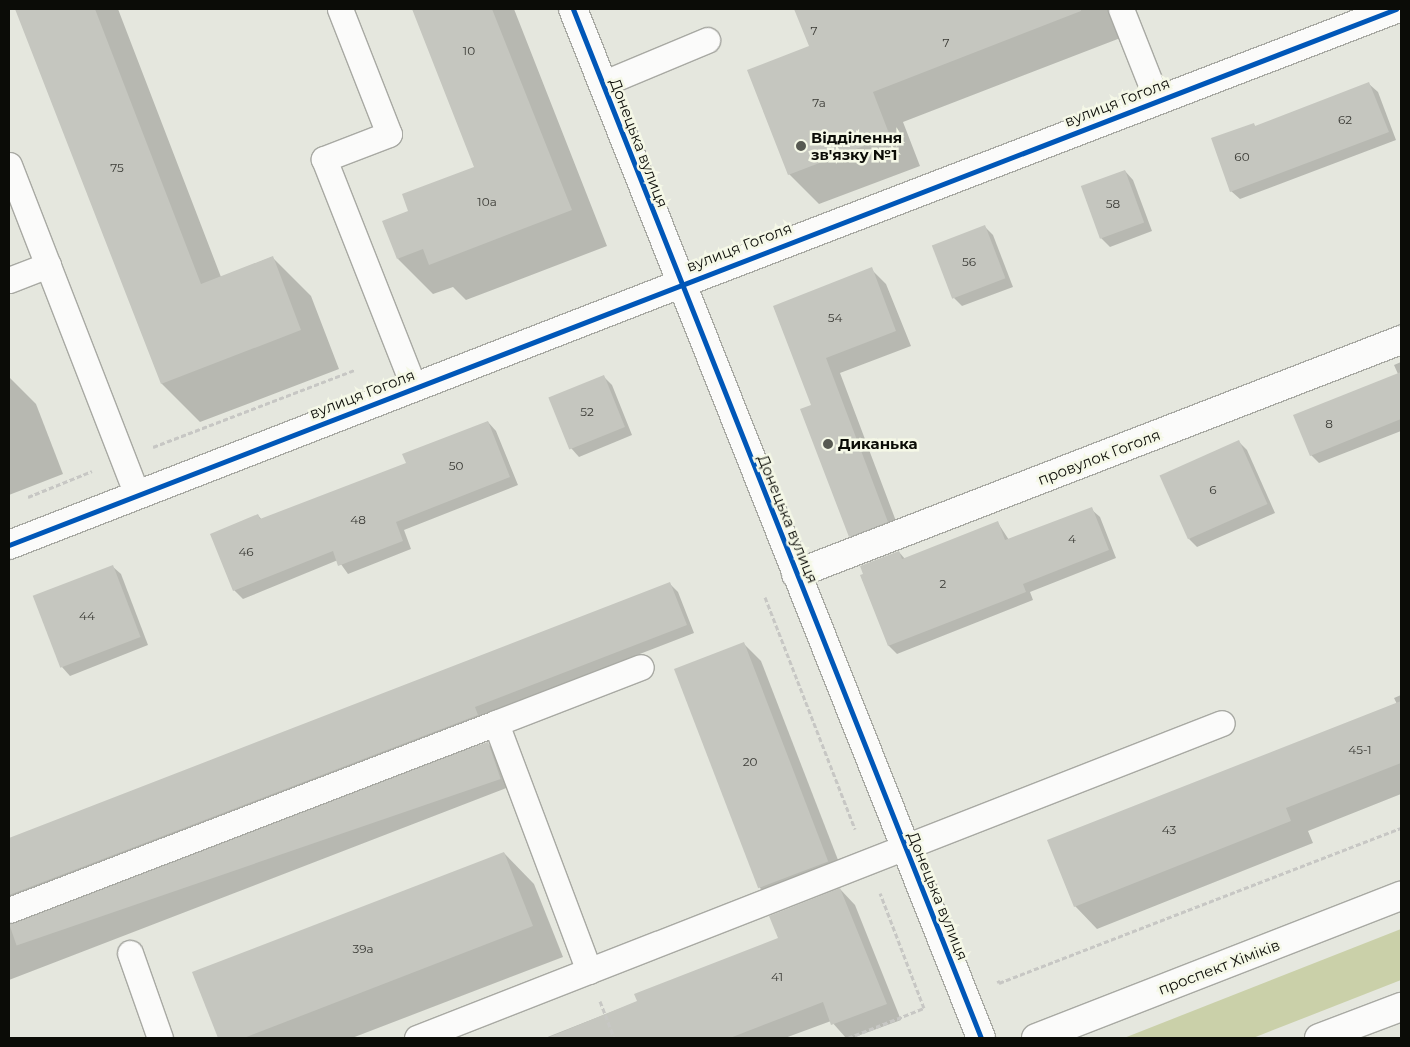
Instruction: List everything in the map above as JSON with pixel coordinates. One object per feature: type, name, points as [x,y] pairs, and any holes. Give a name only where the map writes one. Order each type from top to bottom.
[{"type":"street","name":"Донецька вулиця","points":[[573,9],[680,284],[981,1038]]},
{"type":"street","name":"вулиця Гоголя","points":[[9,545],[680,284],[1396,9]]},
{"type":"street","name":"провулок Гоголя","points":[[796,574],[1401,340]]},
{"type":"street","name":"проспект Хіміків","points":[[1036,1038],[1401,896]]},
{"type":"street","points":[[1319,1038],[1401,1007]]},
{"type":"lane","points":[[340,9],[389,134],[324,158],[414,388]]},
{"type":"lane","points":[[1121,9],[1157,100]]},
{"type":"lane","points":[[602,84],[707,40]]},
{"type":"lane","points":[[9,165],[137,495]]},
{"type":"lane","points":[[9,280],[48,265]]},
{"type":"lane","points":[[9,910],[642,667]]},
{"type":"lane","points":[[496,723],[589,971]]},
{"type":"lane","points":[[416,1038],[1222,723]]},
{"type":"lane","points":[[130,953],[160,1038]]},
{"type":"path","points":[[764,594],[924,1008],[848,1038]]},
{"type":"path","points":[[996,974],[999,983],[1401,828]]},
{"type":"green space","points":[[1401,929],[1401,980],[1253,1038],[1124,1038]]},
{"type":"building","points":[[15,9],[95,9],[201,284],[273,256],[301,330],[161,384]]},
{"type":"building","points":[[412,9],[492,9],[572,210],[429,265],[423,249],[397,259],[382,221],[408,211],[402,194],[474,167]]},
{"type":"building","points":[[794,9],[1081,9],[1081,11],[873,92],[890,136],[788,175],[747,70],[809,46]]},
{"type":"building","points":[[1369,82],[1389,132],[1230,192],[1211,138],[1254,123],[1255,126]]},
{"type":"building","points":[[1125,170],[1144,223],[1100,239],[1081,186]]},
{"type":"building","points":[[985,225],[1005,278],[952,299],[932,245]]},
{"type":"building","points":[[872,267],[896,331],[826,358],[888,522],[849,537],[800,409],[811,405],[773,306]]},
{"type":"building","points":[[1401,372],[1401,419],[1310,456],[1293,415]]},
{"type":"building","points":[[604,375],[625,427],[569,449],[548,397]]},
{"type":"building","points":[[488,421],[510,477],[396,522],[403,541],[338,566],[333,551],[233,591],[210,534],[258,514],[260,519],[406,463],[402,454]]},
{"type":"building","points":[[1239,440],[1267,504],[1188,539],[1160,475]]},
{"type":"building","points":[[1092,507],[1109,550],[1023,584],[1026,592],[888,646],[860,575],[863,574],[860,566],[899,551],[902,559],[998,521],[1005,540]]},
{"type":"building","points":[[113,565],[141,637],[60,668],[33,596]]},
{"type":"building","points":[[670,582],[687,625],[475,707],[478,715],[9,895],[9,838]]},
{"type":"building","points":[[744,642],[828,861],[758,888],[674,669]]},
{"type":"building","points":[[1401,701],[1401,763],[1286,808],[1291,821],[1074,907],[1047,840]]},
{"type":"building","points":[[488,742],[501,779],[17,946],[9,924],[9,907]]},
{"type":"building","points":[[504,852],[533,926],[244,1038],[218,1038],[192,972]]},
{"type":"building","points":[[840,888],[887,1004],[831,1025],[823,1002],[730,1038],[547,1038],[637,1001],[634,994],[778,938],[769,916]]},
{"type":"cycle path","points":[[573,9],[981,1038]]},
{"type":"cycle path","points":[[9,545],[1396,9]]},
{"type":"place","name":"Відділення зв'язку №1","points":[[801,146]]},
{"type":"place","name":"Диканька","points":[[828,444]]}]
